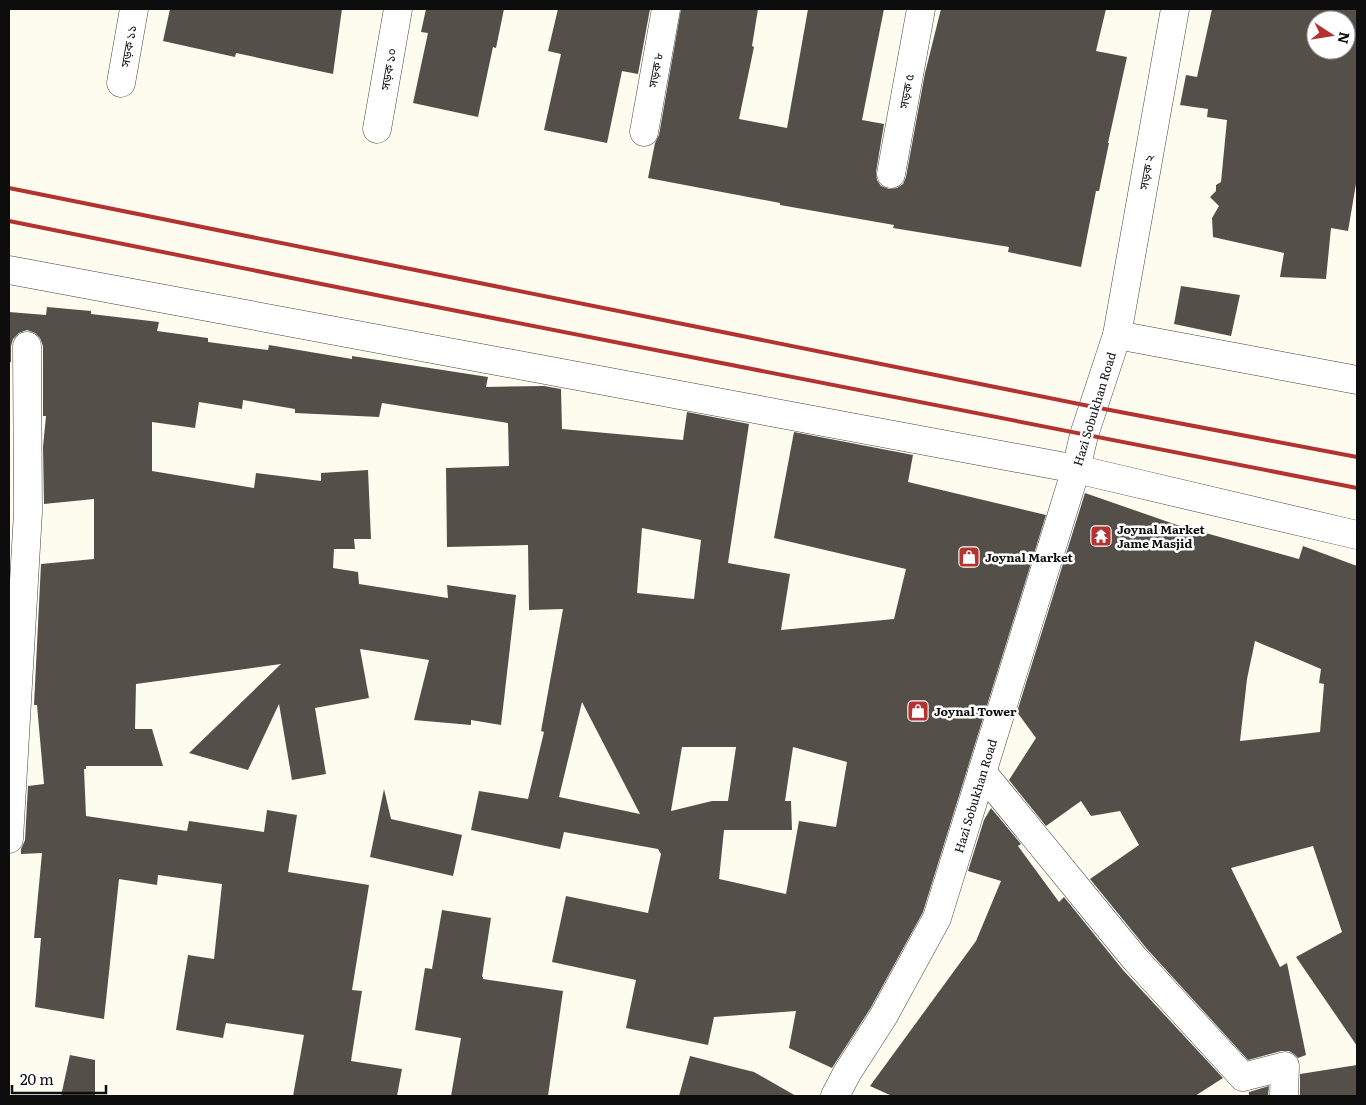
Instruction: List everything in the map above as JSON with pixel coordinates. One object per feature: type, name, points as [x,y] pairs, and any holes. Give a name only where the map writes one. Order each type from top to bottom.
[{"type":"street","name":"সড়ক ১১","points":[[121,83],[134,9]]},
{"type":"street","name":"সড়ক ১০","points":[[377,129],[398,9]]},
{"type":"street","name":"সড়ক ৮","points":[[644,132],[666,9]]},
{"type":"street","name":"সড়ক ৫","points":[[891,174],[921,9]]},
{"type":"street","name":"সড়ক ২","points":[[1117,335],[1175,9]]},
{"type":"street","points":[[9,270],[1076,469],[1357,535]]},
{"type":"street","points":[[1117,335],[1357,380]]},
{"type":"street","name":"Hazi Sobukhan Road","points":[[836,1096],[847,1073],[883,1016],[937,918],[1076,469],[1084,435],[1117,335]]},
{"type":"street","points":[[9,839],[28,512],[27,346]]},
{"type":"street","points":[[982,772],[1135,960],[1243,1078],[1285,1066],[1284,1096]]},
{"type":"building","points":[[170,9],[342,9],[333,74],[236,53],[235,57],[163,41]]},
{"type":"building","points":[[426,9],[504,9],[496,48],[493,47],[478,117],[413,103],[428,33],[421,32]]},
{"type":"building","points":[[558,9],[650,9],[638,74],[622,71],[607,143],[544,130],[561,54],[548,51]]},
{"type":"building","points":[[681,9],[758,9],[752,46],[754,47],[739,119],[787,128],[808,9],[884,9],[862,120],[884,124],[876,172],[877,180],[881,186],[889,189],[897,188],[903,184],[906,177],[925,73],[941,9],[1106,9],[1096,51],[1127,57],[1099,191],[1096,191],[1081,267],[1008,252],[1009,247],[893,228],[894,225],[780,205],[780,203],[648,178],[655,143],[659,135]]},
{"type":"building","points":[[1212,9],[1357,9],[1357,178],[1348,231],[1331,228],[1326,279],[1280,277],[1284,253],[1213,237],[1212,218],[1219,206],[1210,197],[1216,191],[1216,185],[1221,182],[1227,120],[1207,117],[1208,109],[1180,105],[1186,75],[1197,77]]},
{"type":"building","points":[[1181,286],[1240,295],[1231,336],[1174,324]]},
{"type":"building","points":[[47,307],[91,311],[91,314],[159,322],[157,331],[208,338],[208,342],[268,350],[269,345],[352,359],[352,356],[488,377],[486,387],[544,386],[561,389],[562,429],[683,440],[687,412],[749,424],[728,563],[790,574],[781,630],[894,619],[906,569],[774,538],[794,432],[913,455],[908,482],[1046,515],[923,912],[870,1009],[832,1068],[789,1048],[796,1011],[714,1017],[708,1045],[626,1028],[636,980],[552,962],[566,896],[648,913],[661,854],[658,849],[564,832],[560,849],[471,830],[479,791],[528,799],[544,732],[541,731],[563,609],[529,610],[528,545],[447,547],[446,468],[509,466],[508,423],[382,403],[379,417],[295,413],[295,409],[243,400],[242,409],[199,402],[195,428],[152,422],[152,471],[254,488],[256,473],[321,481],[321,473],[368,470],[371,539],[354,539],[355,549],[334,549],[333,568],[358,572],[359,584],[448,598],[447,585],[516,595],[501,725],[471,720],[471,725],[414,720],[429,660],[360,649],[369,698],[315,708],[326,774],[292,780],[279,704],[248,770],[189,753],[281,664],[136,684],[135,729],[152,729],[163,766],[86,766],[86,769],[84,769],[86,816],[187,831],[189,821],[264,832],[267,810],[297,815],[288,872],[369,885],[352,990],[362,991],[351,1061],[402,1069],[397,1096],[293,1096],[304,1035],[226,1023],[223,1038],[176,1030],[188,955],[214,959],[222,884],[158,875],[157,885],[119,879],[104,1019],[35,1007],[41,938],[34,938],[42,853],[21,854],[21,849],[25,840],[28,786],[44,784],[37,705],[34,705],[41,564],[94,559],[94,499],[44,504],[43,447],[46,416],[43,416],[43,346],[40,338],[35,333],[27,330],[19,333],[13,339],[11,362],[9,362],[9,312],[46,315]],"holes":[[[642,528],[701,540],[694,599],[637,593]],[[582,702],[640,814],[559,797]],[[682,747],[736,747],[728,801],[712,801],[671,811]],[[793,747],[847,762],[836,827],[799,821],[786,894],[719,879],[724,830],[792,830],[791,801],[785,801]]]},
{"type":"building","points":[[1085,493],[1177,525],[1299,559],[1303,546],[1357,566],[1357,1046],[1296,957],[1342,932],[1313,846],[1231,868],[1280,967],[1287,963],[1306,1055],[1298,1058],[1289,1051],[1281,1051],[1248,1060],[1147,949],[1090,879],[1139,845],[1120,811],[1091,816],[1081,801],[1046,826],[1009,780],[1036,738],[1017,712]],"holes":[[[1255,641],[1321,669],[1319,683],[1324,684],[1320,732],[1240,741],[1247,679]]]},
{"type":"building","points":[[384,789],[391,819],[462,835],[453,876],[370,857]]},
{"type":"building","points":[[991,808],[1021,844],[1018,846],[1059,902],[1064,897],[1123,970],[1223,1078],[1195,1096],[892,1096],[870,1086],[976,941],[1001,881],[968,871],[984,820]]},
{"type":"building","points":[[442,910],[491,918],[483,979],[563,991],[548,1096],[451,1096],[461,1038],[415,1030],[425,968],[432,969]]},
{"type":"building","points":[[70,1055],[95,1060],[95,1096],[61,1096]]},
{"type":"building","points":[[690,1056],[754,1072],[796,1096],[679,1096]]},
{"type":"building","points":[[1357,1065],[1357,1096],[1300,1096],[1300,1074]]},
{"type":"building","points":[[1269,1086],[1268,1096],[1249,1096],[1249,1092]]},
{"type":"railway","points":[[9,188],[1094,407],[1357,457]]},
{"type":"railway","points":[[9,221],[1357,488]]},
{"type":"place","name":"Joynal Market Jame Masjid","points":[[1101,536]]},
{"type":"place","name":"Joynal Market","points":[[969,557]]},
{"type":"place","name":"Joynal Tower","points":[[918,711]]}]
